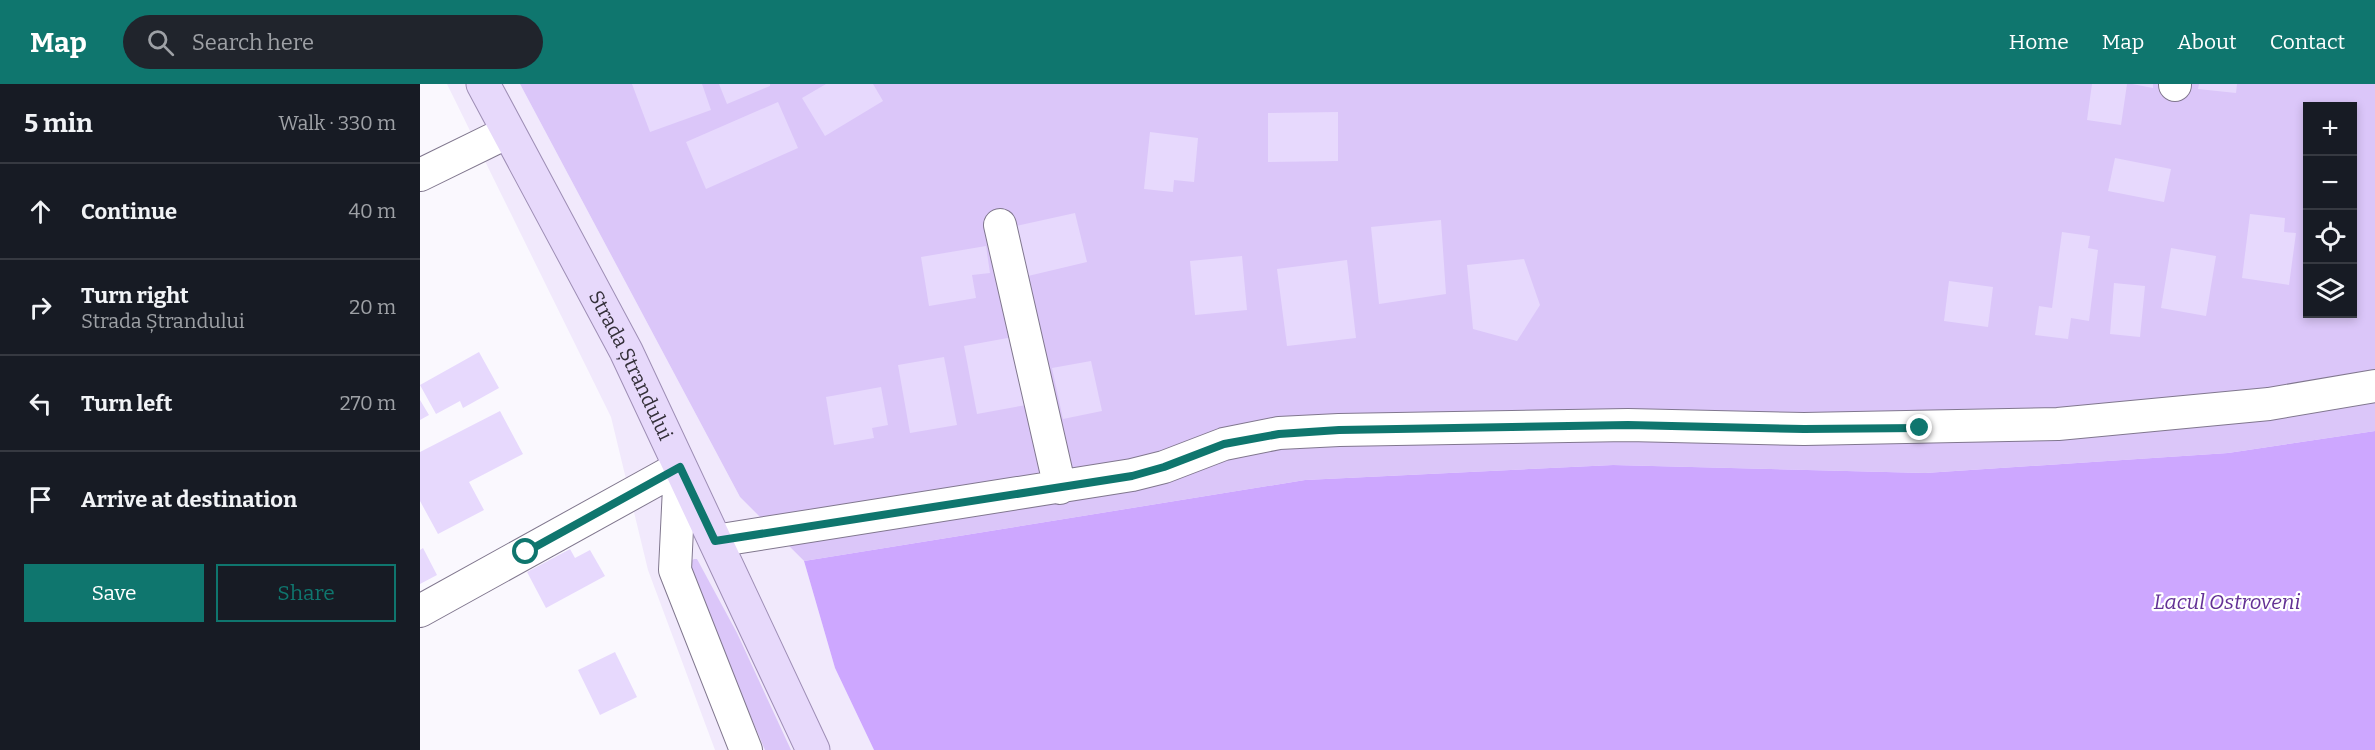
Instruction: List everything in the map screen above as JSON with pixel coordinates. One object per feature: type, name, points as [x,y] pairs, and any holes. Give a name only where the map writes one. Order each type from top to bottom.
[{"type":"main road","name":"Strada Ștrandului","points":[[483,84],[626,351],[813,750]]},
{"type":"street","points":[[420,175],[508,132]]},
{"type":"street","points":[[1000,225],[1060,488]]},
{"type":"street","points":[[715,541],[1132,476],[1164,467],[1224,444],[1279,434],[1339,430],[1628,425],[1804,429],[2058,424],[2270,404],[2375,386]]},
{"type":"street","points":[[420,611],[680,467]]},
{"type":"street","points":[[680,467],[675,570],[746,750]]},
{"type":"shaded area","points":[[447,84],[520,84],[740,497],[804,561],[835,668],[874,750],[715,750],[648,570],[611,417]]},
{"type":"shaded area","points":[[520,84],[2375,84],[2375,431],[2228,453],[1925,473],[1613,465],[1305,480],[804,561],[740,497]]},
{"type":"shaded area","points":[[697,559],[737,633],[791,750],[765,750],[690,573],[691,561]]},
{"type":"water","name":"Lacul Ostroveni","points":[[2375,431],[2375,750],[874,750],[835,668],[804,561],[1305,480],[1613,465],[1925,473],[2228,453]]},
{"type":"building","points":[[632,84],[702,84],[711,110],[650,132]]},
{"type":"building","points":[[719,84],[770,84],[770,86],[727,104]]},
{"type":"building","points":[[826,84],[873,84],[883,101],[825,136],[802,98]]},
{"type":"building","points":[[2092,84],[2127,84],[2121,125],[2087,120]]},
{"type":"building","points":[[2132,84],[2153,84],[2153,88]]},
{"type":"building","points":[[2199,84],[2237,84],[2236,93],[2198,89]]},
{"type":"building","points":[[778,102],[798,148],[706,189],[686,142]]},
{"type":"building","points":[[1338,112],[1338,161],[1268,162],[1268,113]]},
{"type":"building","points":[[1150,132],[1198,138],[1194,182],[1174,180],[1173,192],[1144,189]]},
{"type":"building","points":[[2115,158],[2171,169],[2164,202],[2108,191]]},
{"type":"building","points":[[1075,213],[1087,262],[1028,276],[1016,226]]},
{"type":"building","points":[[2250,214],[2285,218],[2284,232],[2296,233],[2289,285],[2242,278]]},
{"type":"building","points":[[1441,220],[1446,294],[1379,304],[1371,227]]},
{"type":"building","points":[[2062,232],[2090,236],[2088,248],[2098,250],[2089,321],[2071,318],[2068,339],[2035,335],[2039,306],[2052,308]]},
{"type":"building","points":[[986,246],[990,273],[972,275],[976,298],[929,306],[921,257]]},
{"type":"building","points":[[2171,248],[2216,256],[2206,316],[2161,308]]},
{"type":"building","points":[[1242,256],[1247,310],[1195,315],[1190,261]]},
{"type":"building","points":[[1524,259],[1540,305],[1517,341],[1473,329],[1467,265]]},
{"type":"building","points":[[1347,260],[1356,338],[1287,346],[1277,269]]},
{"type":"building","points":[[1949,281],[1993,287],[1988,327],[1944,321]]},
{"type":"building","points":[[2114,283],[2145,286],[2140,337],[2110,334]]},
{"type":"building","points":[[1013,337],[1026,405],[977,414],[964,346]]},
{"type":"building","points":[[479,352],[499,388],[463,408],[460,401],[436,414],[420,385]]},
{"type":"building","points":[[944,357],[957,425],[910,433],[898,365]]},
{"type":"building","points":[[1091,361],[1102,411],[1063,419],[1052,368]]},
{"type":"building","points":[[881,387],[888,425],[872,428],[874,438],[834,445],[826,397]]},
{"type":"building","points":[[420,400],[429,415],[420,420]]},
{"type":"building","points":[[500,411],[523,454],[469,482],[484,510],[438,534],[420,501],[420,452]]},
{"type":"building","points":[[423,548],[437,575],[420,584],[420,550]]},
{"type":"building","points":[[570,549],[575,558],[590,550],[605,576],[546,608],[527,572]]},
{"type":"building","points":[[615,652],[637,697],[600,715],[578,670]]},
{"type":"route","points":[[526,552],[680,467],[715,541],[1132,476],[1164,467],[1224,444],[1279,434],[1339,430],[1628,425],[1804,429],[1920,428]]}]
